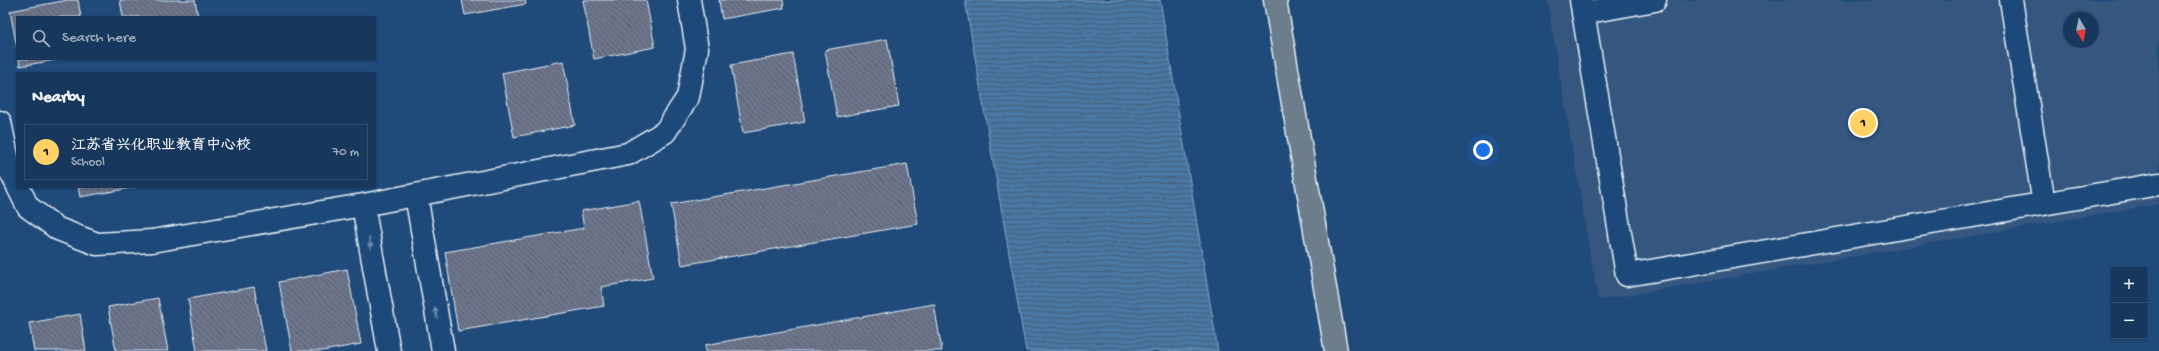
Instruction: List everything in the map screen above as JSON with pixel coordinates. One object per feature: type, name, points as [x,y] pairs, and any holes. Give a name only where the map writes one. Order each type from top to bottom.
[{"type":"main road","points":[[1275,0],[1336,351]]},
{"type":"lane","points":[[19,188],[28,207],[58,228],[97,244],[152,241],[416,195],[628,154],[664,132],[688,97],[697,49],[689,0]]},
{"type":"lane","points":[[1655,0],[1582,6],[1627,274],[2159,184]]},
{"type":"lane","points":[[2011,0],[2044,204]]},
{"type":"lane","points":[[0,122],[10,171],[16,182]]},
{"type":"lane","points":[[416,195],[443,351]]},
{"type":"lane","points":[[363,204],[389,351]]},
{"type":"shaded area","points":[[965,0],[1160,0],[1218,351],[1026,351]]},
{"type":"shaded area","points":[[1547,0],[2159,0],[2159,204],[1598,300]]},
{"type":"building","points":[[68,0],[78,0],[81,16],[16,16],[16,43],[10,11]]},
{"type":"building","points":[[120,0],[195,0],[198,16],[123,16]]},
{"type":"building","points":[[462,0],[525,0],[526,4],[465,15]]},
{"type":"building","points":[[583,0],[646,0],[655,47],[594,59]]},
{"type":"building","points":[[719,0],[783,0],[784,8],[722,19]]},
{"type":"building","points":[[887,39],[899,106],[837,117],[825,50]]},
{"type":"building","points":[[793,54],[805,122],[743,133],[731,65]]},
{"type":"building","points":[[19,60],[56,60],[20,66]]},
{"type":"building","points":[[563,61],[575,125],[514,137],[502,73]]},
{"type":"building","points":[[907,164],[918,224],[682,265],[671,204]]},
{"type":"building","points":[[78,188],[131,188],[80,197]]},
{"type":"building","points":[[639,201],[653,278],[601,287],[604,306],[458,331],[445,252],[584,228],[581,211]]},
{"type":"building","points":[[347,269],[361,344],[322,351],[292,351],[279,282]]},
{"type":"building","points":[[254,287],[266,351],[197,351],[188,299]]},
{"type":"building","points":[[158,298],[168,351],[116,351],[108,307]]},
{"type":"building","points":[[934,304],[942,351],[706,351],[705,345]]},
{"type":"building","points":[[80,314],[86,351],[34,351],[29,323]]},
{"type":"place","name":"江苏省兴化职业教育中心校","points":[[1863,123]]}]
